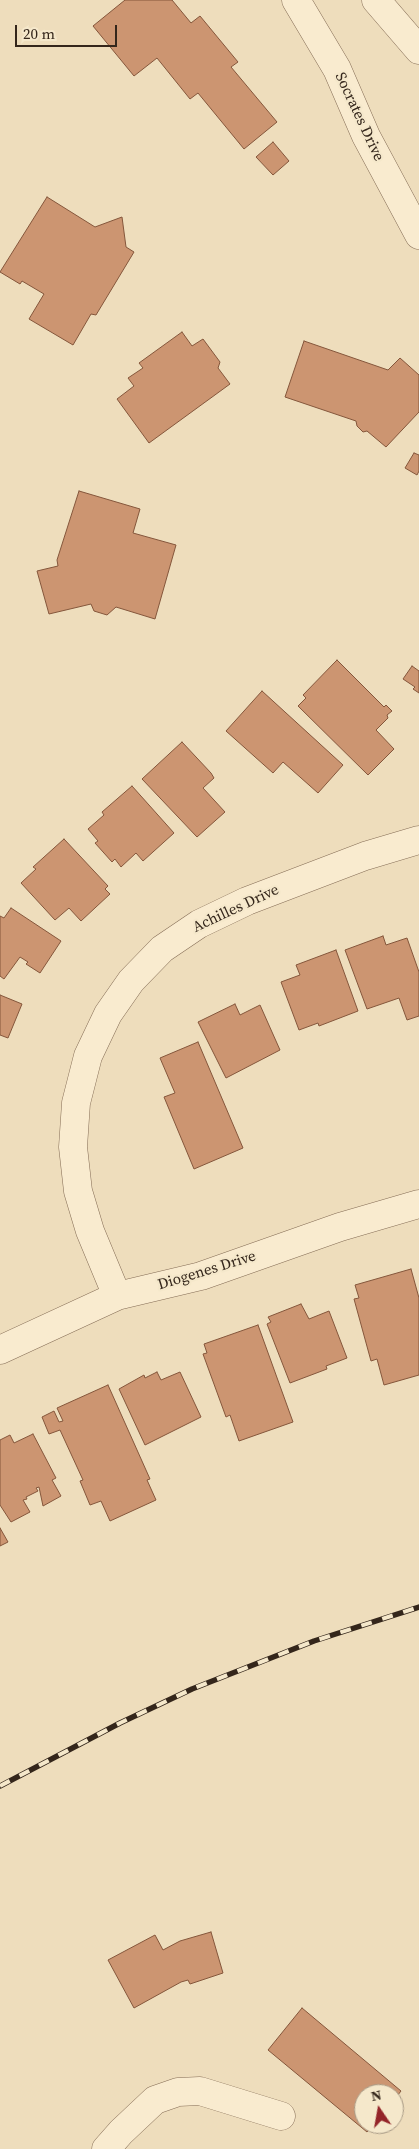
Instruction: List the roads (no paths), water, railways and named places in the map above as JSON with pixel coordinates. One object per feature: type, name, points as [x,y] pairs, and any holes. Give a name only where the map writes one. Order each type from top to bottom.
[{"type":"street","name":"Socrates Drive","points":[[296,0],[337,69],[366,136],[419,235]]},
{"type":"street","points":[[376,0],[419,50]]},
{"type":"street","name":"Achilles Drive","points":[[118,1296],[90,1232],[78,1191],[73,1147],[78,1093],[88,1056],[108,1014],[131,981],[162,949],[199,924],[247,901],[356,860],[419,840]]},
{"type":"street","name":"Diogenes Drive","points":[[0,1350],[118,1296],[201,1276],[340,1227],[419,1204]]},
{"type":"street","points":[[106,2149],[155,2100],[178,2092],[200,2091],[281,2116]]},
{"type":"railway","points":[[0,1786],[120,1723],[192,1689],[314,1641],[419,1607]]}]
